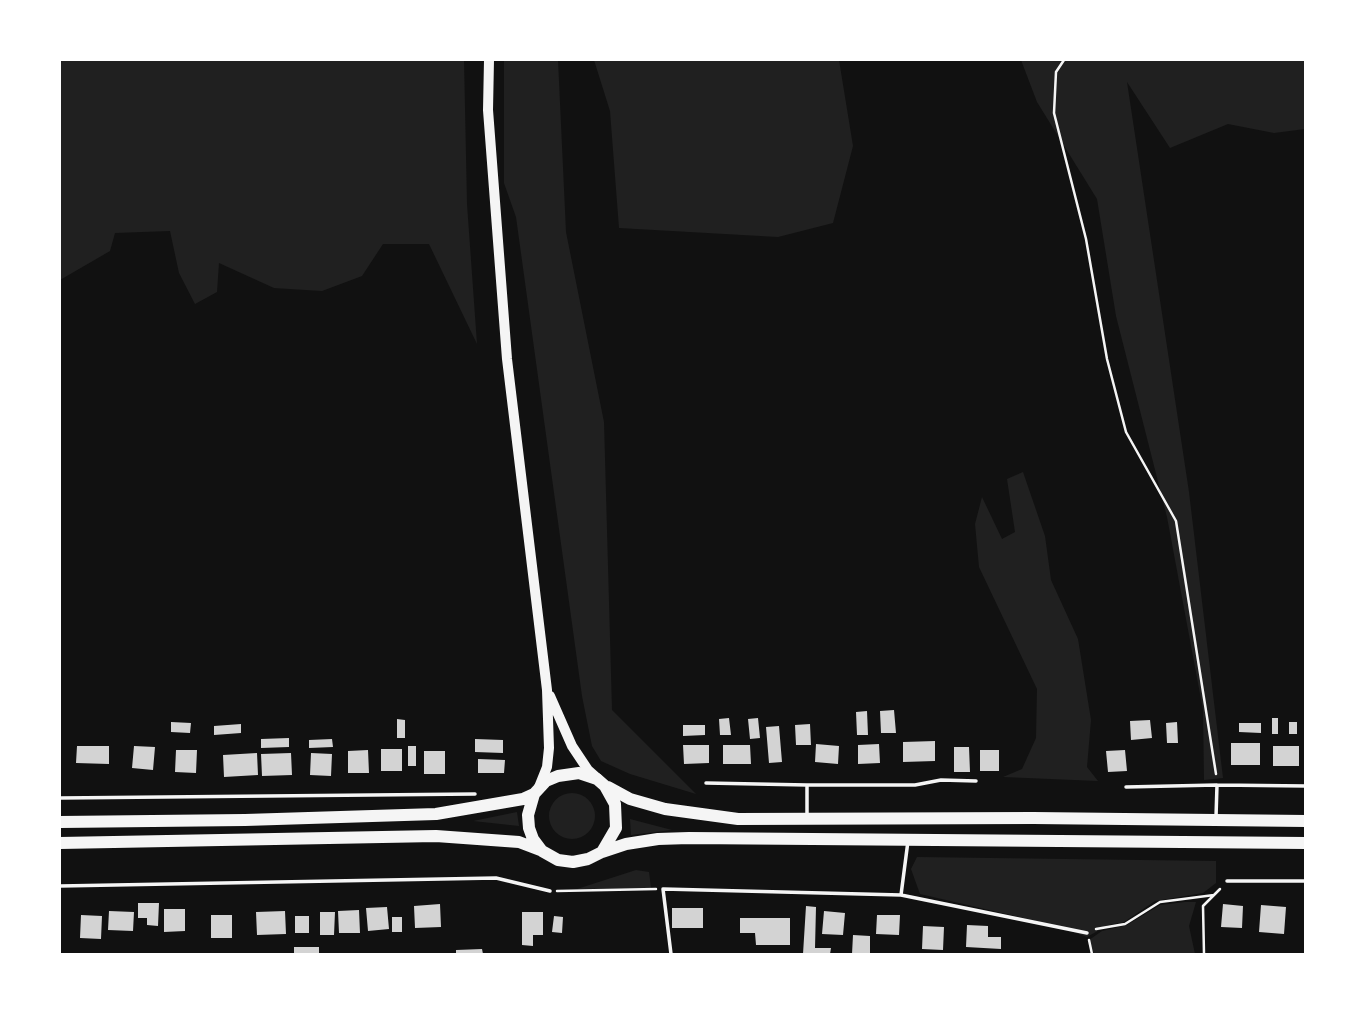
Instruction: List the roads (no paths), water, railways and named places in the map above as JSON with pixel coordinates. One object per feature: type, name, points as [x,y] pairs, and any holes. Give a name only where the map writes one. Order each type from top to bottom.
[{"type":"main road","points":[[489,60],[488,110],[507,359],[547,690],[547,766],[528,815],[533,839],[542,851]]},
{"type":"main road","points":[[547,690],[572,746],[588,770],[612,796],[617,816],[616,828],[602,852]]},
{"type":"main road","points":[[60,821],[246,820],[436,814],[510,802],[536,791],[546,781],[569,773],[588,775],[630,799],[665,809],[738,819],[1306,821]]},
{"type":"main road","points":[[60,843],[436,836],[519,842],[558,860],[573,862],[626,844],[658,839],[1306,843]]},
{"type":"lane","points":[[706,783],[915,785],[941,780],[976,781]]},
{"type":"lane","points":[[807,785],[807,819]]},
{"type":"lane","points":[[1216,820],[1217,785]]},
{"type":"lane","points":[[1126,787],[1306,786]]},
{"type":"lane","points":[[60,798],[475,794]]},
{"type":"lane","points":[[901,895],[908,839]]},
{"type":"lane","points":[[60,886],[496,878],[550,891]]},
{"type":"lane","points":[[1227,881],[1306,881]]},
{"type":"lane","points":[[671,954],[663,889],[901,895],[1087,933]]}]
